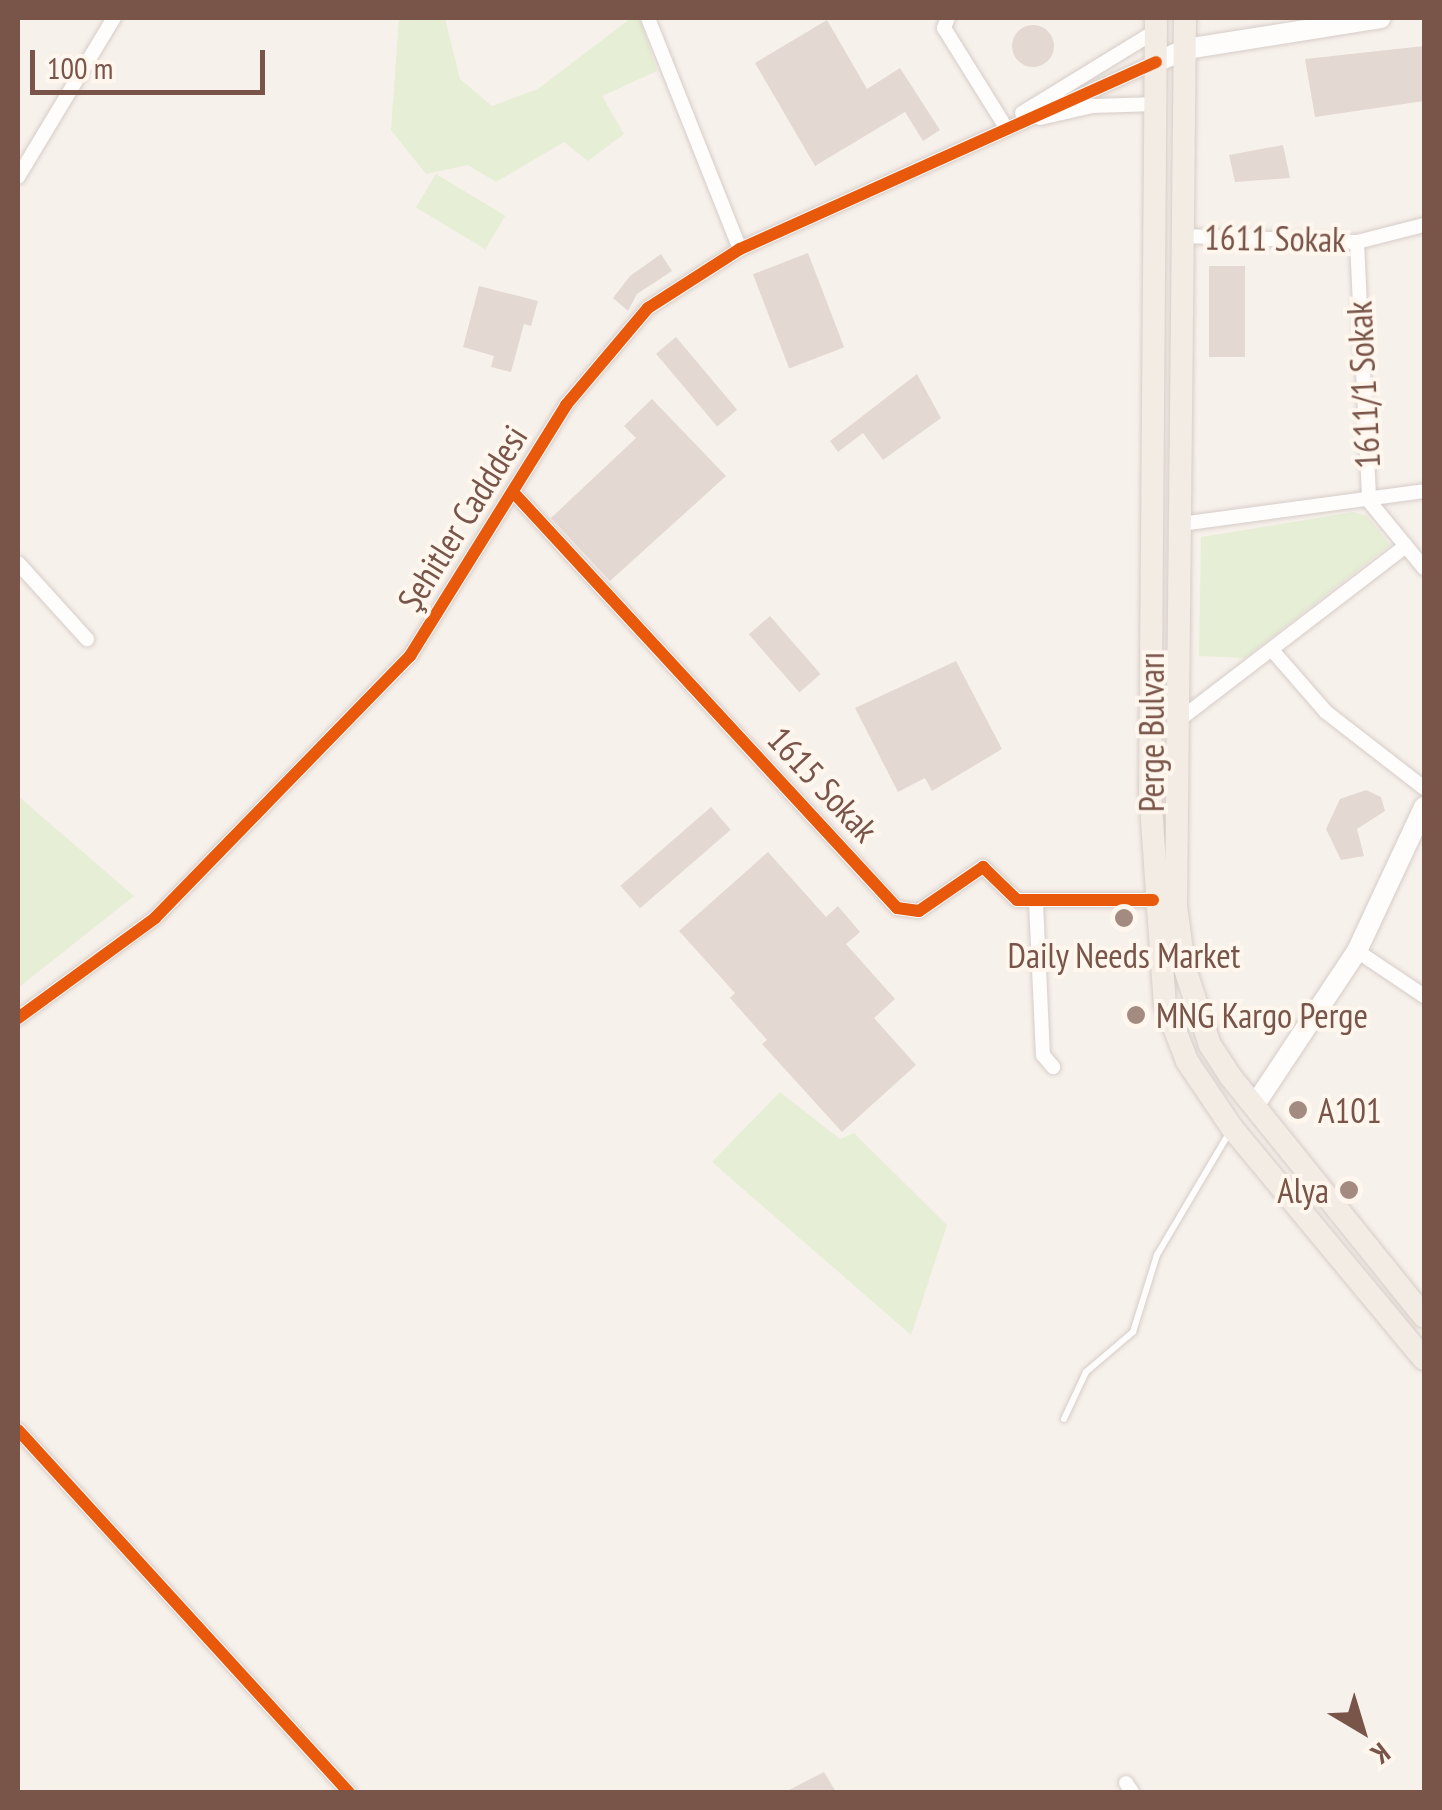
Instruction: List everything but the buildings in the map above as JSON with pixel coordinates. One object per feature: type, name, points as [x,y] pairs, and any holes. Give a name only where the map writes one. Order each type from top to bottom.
[{"type":"main road","name":"Perge Bulvarı","points":[[1188,18],[1176,906],[1184,966],[1210,1045],[1254,1106],[1423,1310]]},
{"type":"main road","name":"Perge Bulvarı","points":[[1156,24],[1153,900],[1165,1004],[1187,1060],[1232,1128],[1424,1359]]},
{"type":"street","points":[[18,177],[114,18]]},
{"type":"street","points":[[648,18],[740,249]]},
{"type":"street","points":[[948,18],[944,28],[1005,126]]},
{"type":"street","points":[[1005,126],[1048,92],[1156,24],[1188,18]]},
{"type":"street","points":[[1005,126],[1186,50],[1381,18]]},
{"type":"street","points":[[1005,126],[1092,106],[1157,104]]},
{"type":"street","name":"Şehitler Cadddesi","points":[[18,1018],[155,918],[410,656],[566,404],[624,332],[683,280],[740,249],[1005,126]]},
{"type":"street","name":"1611 Sokak","points":[[1184,236],[1357,242],[1424,225]]},
{"type":"street","name":"1611/1 Sokak","points":[[1357,242],[1369,501],[1424,568]]},
{"type":"street","points":[[1182,524],[1369,501],[1424,490]]},
{"type":"street","name":"1615 Sokak","points":[[513,492],[897,908],[918,911],[983,866],[1017,900],[1036,902]]},
{"type":"street","points":[[1180,720],[1406,546]]},
{"type":"street","points":[[18,564],[87,639]]},
{"type":"street","points":[[1272,650],[1326,712],[1424,788]]},
{"type":"street","points":[[1254,1106],[1357,950],[1424,807]]},
{"type":"street","points":[[1053,1067],[1043,1054],[1036,902],[1153,900]]},
{"type":"street","points":[[1357,950],[1424,996]]},
{"type":"street","points":[[18,1430],[349,1792]]},
{"type":"lane","points":[[1064,1418],[1086,1372],[1132,1332],[1158,1255],[1232,1128]]},
{"type":"green space","points":[[399,18],[445,18],[460,79],[492,106],[538,89],[631,18],[640,18],[657,71],[602,96],[624,134],[588,161],[564,142],[496,182],[468,165],[426,174],[391,130]]},
{"type":"green space","points":[[436,174],[505,216],[485,249],[416,207]]},
{"type":"green space","points":[[1354,512],[1367,516],[1390,545],[1245,658],[1199,656],[1201,537]]},
{"type":"green space","points":[[18,796],[134,896],[18,988]]},
{"type":"green space","points":[[780,1092],[840,1139],[854,1133],[947,1225],[911,1335],[712,1162]]},
{"type":"cycle path","points":[[18,1018],[155,918],[410,656],[566,405],[648,308],[740,249],[1156,62]]},
{"type":"cycle path","points":[[513,492],[897,908],[919,911],[983,867],[1017,900],[1153,900]]},
{"type":"cycle path","points":[[18,1430],[349,1792]]},
{"type":"place","name":"Daily Needs Market","points":[[1124,918]]},
{"type":"place","name":"MNG Kargo Perge","points":[[1136,1015]]},
{"type":"place","name":"A101","points":[[1298,1110]]},
{"type":"place","name":"Alya","points":[[1349,1190]]}]
